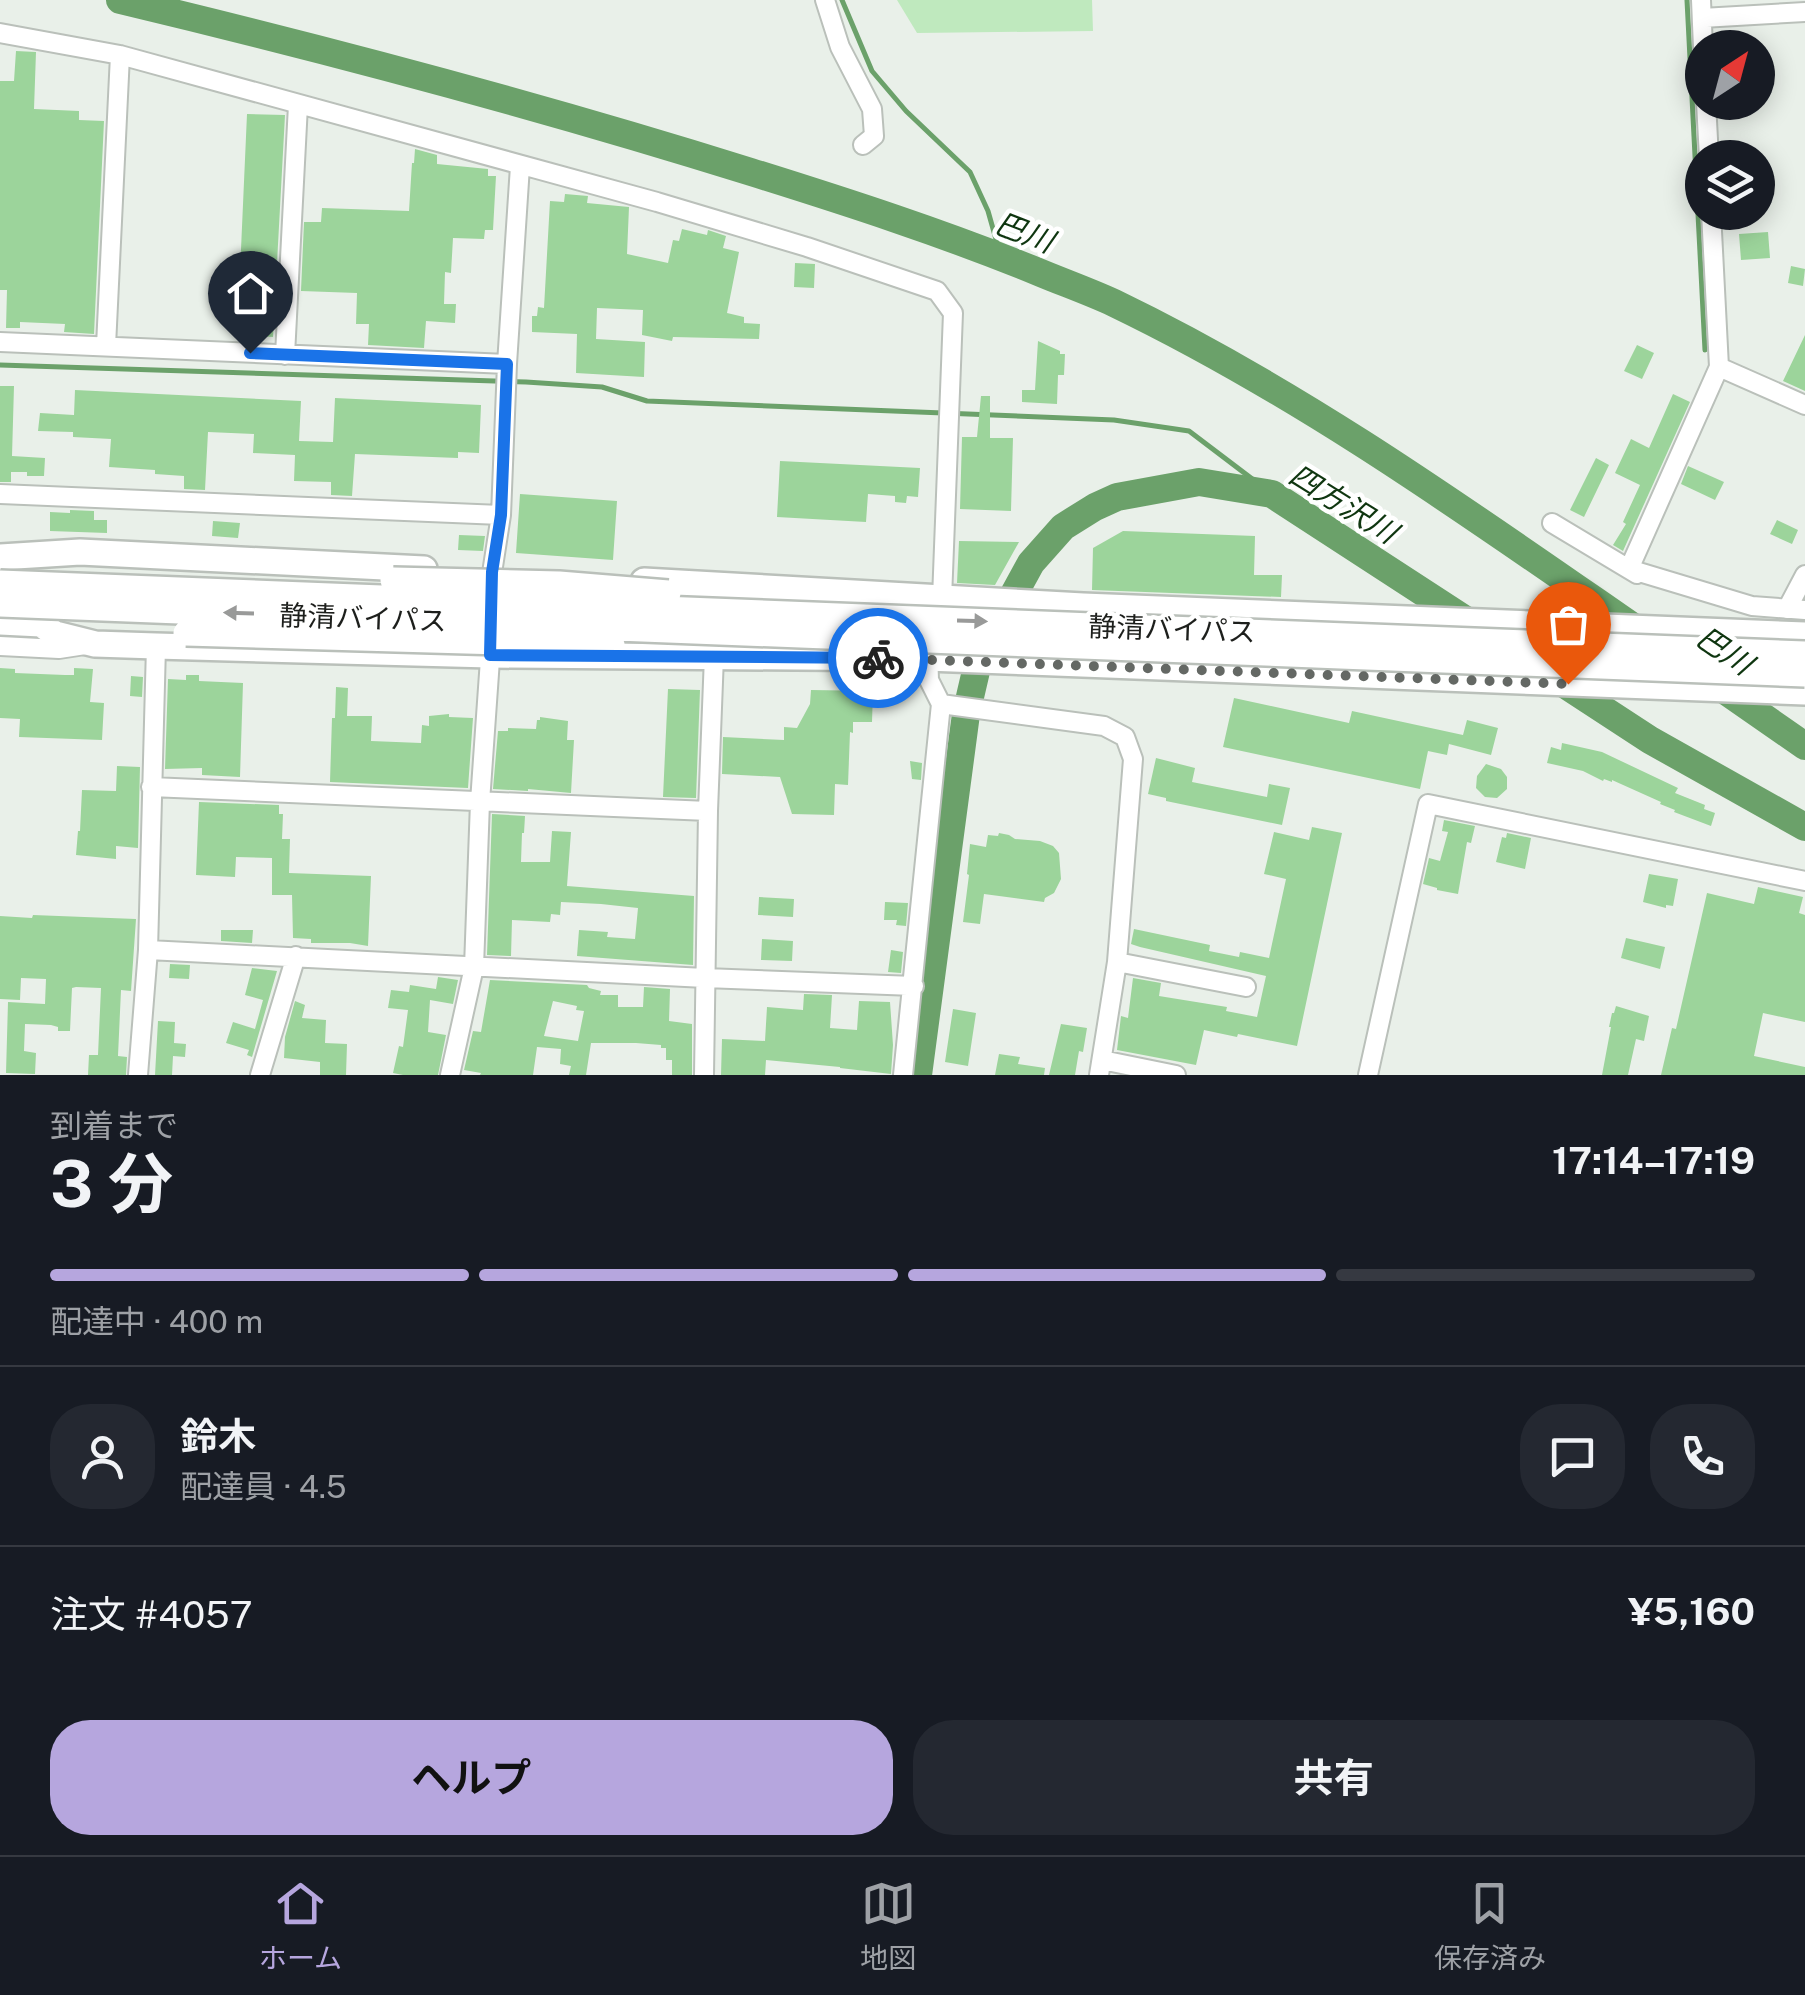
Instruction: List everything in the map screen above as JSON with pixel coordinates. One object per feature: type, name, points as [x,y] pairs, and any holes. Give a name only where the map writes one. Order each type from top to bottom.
[{"type":"highway","points":[[0,557],[80,552],[492,572],[930,605]]},
{"type":"highway","points":[[0,568],[559,584],[808,603],[1420,619],[1805,635]]},
{"type":"highway","name":"静清バイパス","points":[[0,583],[930,605],[1805,654]]},
{"type":"highway","name":"静清バイパス","points":[[0,604],[934,650],[1805,674]]},
{"type":"highway","points":[[0,622],[186,633],[834,651],[934,650],[1528,682],[1805,692]]},
{"type":"highway","points":[[42,624],[55,634],[96,644],[156,646],[490,655],[714,656],[934,650]]},
{"type":"street","points":[[825,0],[840,47],[872,109],[874,136],[863,145]]},
{"type":"street","points":[[1701,9],[1805,12]]},
{"type":"street","points":[[0,33],[210,78],[676,208],[937,291],[953,313],[930,605],[934,650],[930,680],[946,704],[903,1075]]},
{"type":"street","points":[[106,346],[120,56]]},
{"type":"street","points":[[286,355],[298,105]]},
{"type":"street","points":[[450,1075],[474,967],[492,572],[501,515],[520,166]]},
{"type":"street","points":[[1629,569],[1719,367],[1712,230]]},
{"type":"street","points":[[0,342],[507,364]]},
{"type":"street","points":[[1719,367],[1805,405]]},
{"type":"street","points":[[0,494],[501,515]]},
{"type":"street","points":[[1552,522],[1652,583],[1738,611],[1758,635]]},
{"type":"street","points":[[0,544],[60,553]]},
{"type":"street","points":[[1629,569],[1752,606],[1796,610],[1805,575]]},
{"type":"street","points":[[0,646],[59,649],[96,644]]},
{"type":"street","points":[[138,1075],[148,950],[156,646]]},
{"type":"street","points":[[704,1075],[714,656]]},
{"type":"street","points":[[946,704],[1104,726],[1125,737],[1133,759],[1117,962],[1100,1068],[1176,1075]]},
{"type":"street","points":[[151,787],[708,811]]},
{"type":"street","points":[[1368,1075],[1428,804],[1805,881]]},
{"type":"street","points":[[148,950],[914,986]]},
{"type":"street","points":[[260,1075],[296,956]]},
{"type":"street","points":[[1117,962],[1246,988]]},
{"type":"green space","points":[[897,0],[1092,0],[1093,31],[917,33]]},
{"type":"building","points":[[16,51],[36,52],[34,109],[79,111],[79,120],[104,121],[94,334],[64,332],[65,324],[20,322],[20,328],[6,328],[7,290],[0,290],[0,81],[14,81]]},
{"type":"building","points":[[247,114],[285,115],[273,337],[235,332]]},
{"type":"building","points":[[415,149],[437,155],[437,164],[488,169],[488,176],[496,176],[493,230],[485,230],[484,239],[453,238],[451,273],[445,272],[444,304],[456,304],[455,323],[426,321],[424,348],[368,345],[369,324],[356,324],[357,293],[301,291],[304,222],[321,222],[322,208],[409,211]]},
{"type":"building","points":[[565,194],[588,196],[587,203],[629,207],[627,254],[668,263],[673,240],[679,241],[682,229],[707,235],[708,230],[726,236],[723,248],[739,252],[727,313],[744,317],[744,323],[760,324],[759,339],[673,337],[672,341],[642,335],[643,310],[597,308],[596,339],[645,342],[644,377],[576,373],[577,334],[532,332],[532,316],[537,316],[538,307],[544,308],[550,201],[564,202]]},
{"type":"building","points":[[1768,232],[1770,258],[1741,260],[1739,234]]},
{"type":"building","points":[[795,263],[815,264],[814,288],[794,287]]},
{"type":"building","points":[[1791,266],[1805,269],[1803,286],[1788,283]]},
{"type":"building","points":[[1805,335],[1805,391],[1783,381]]},
{"type":"building","points":[[1038,341],[1065,354],[1064,375],[1058,375],[1057,404],[1022,402],[1022,390],[1035,390]]},
{"type":"building","points":[[1637,345],[1654,353],[1642,379],[1624,371]]},
{"type":"building","points":[[0,386],[14,386],[12,456],[45,458],[44,476],[11,472],[11,482],[0,482]]},
{"type":"building","points":[[75,390],[301,401],[299,441],[333,442],[335,398],[481,405],[479,453],[458,452],[458,458],[355,454],[352,496],[331,495],[331,482],[294,481],[295,455],[253,453],[254,434],[208,432],[205,490],[184,489],[184,476],[109,467],[111,439],[38,431],[40,413],[74,415]]},
{"type":"building","points":[[1673,394],[1690,402],[1623,551],[1613,545],[1626,524],[1623,522],[1640,485],[1615,473],[1631,439],[1649,448]]},
{"type":"building","points":[[981,396],[990,396],[990,438],[1013,438],[1011,511],[960,509],[962,437],[977,437]]},
{"type":"building","points":[[1596,458],[1609,465],[1584,517],[1570,510]]},
{"type":"building","points":[[780,461],[920,468],[918,497],[907,496],[906,503],[895,502],[895,496],[868,494],[866,522],[777,517]]},
{"type":"building","points":[[1688,466],[1724,482],[1715,500],[1681,484]]},
{"type":"building","points":[[520,494],[617,501],[613,560],[516,553]]},
{"type":"building","points":[[94,511],[94,520],[107,520],[107,533],[50,531],[50,512]]},
{"type":"building","points":[[1777,520],[1798,530],[1792,544],[1770,534]]},
{"type":"building","points":[[213,521],[240,523],[238,538],[212,536]]},
{"type":"building","points":[[1123,531],[1255,536],[1254,575],[1282,575],[1281,597],[1092,590],[1093,548]]},
{"type":"building","points":[[459,535],[485,536],[483,551],[458,550]]},
{"type":"building","points":[[959,541],[1019,542],[995,585],[957,583]]},
{"type":"building","points":[[0,668],[15,669],[15,673],[65,675],[74,675],[74,668],[93,669],[90,702],[104,703],[102,740],[19,737],[20,719],[0,718]]},
{"type":"building","points":[[186,675],[199,675],[199,681],[243,683],[240,777],[202,775],[202,768],[165,769],[168,679],[186,680]]},
{"type":"building","points":[[131,676],[143,677],[142,697],[130,696]]},
{"type":"building","points":[[336,687],[348,688],[347,716],[372,716],[371,741],[421,743],[422,725],[429,726],[429,716],[473,718],[468,788],[330,782]]},
{"type":"building","points":[[668,689],[700,690],[696,798],[663,797]]},
{"type":"building","points":[[811,690],[873,691],[872,722],[853,722],[848,785],[835,784],[834,815],[792,814],[780,777],[722,774],[723,737],[784,740],[784,727],[797,728],[810,704]]},
{"type":"building","points":[[1234,698],[1349,723],[1352,711],[1463,735],[1467,720],[1498,728],[1491,755],[1449,744],[1447,755],[1428,751],[1420,789],[1223,747]]},
{"type":"building","points":[[540,717],[568,721],[567,740],[574,740],[571,793],[493,789],[498,731],[536,729]]},
{"type":"building","points":[[1562,743],[1602,752],[1678,788],[1675,793],[1715,813],[1711,826],[1612,780],[1603,781],[1583,771],[1547,763],[1551,747],[1561,750]]},
{"type":"building","points":[[1156,758],[1195,768],[1192,782],[1267,797],[1269,784],[1290,788],[1282,825],[1148,794]]},
{"type":"building","points":[[910,761],[922,763],[921,780],[912,779]]},
{"type":"building","points":[[1486,764],[1501,769],[1507,777],[1507,789],[1497,798],[1485,797],[1476,788],[1477,776]]},
{"type":"building","points":[[117,766],[140,767],[138,848],[116,846],[116,859],[76,855],[82,790],[116,791]]},
{"type":"building","points":[[199,802],[279,805],[279,814],[283,814],[282,839],[290,839],[289,873],[371,876],[368,946],[311,943],[311,939],[293,938],[292,895],[272,895],[272,858],[236,857],[235,877],[196,875]]},
{"type":"building","points":[[492,814],[525,816],[521,862],[550,862],[552,831],[571,832],[567,886],[694,896],[693,965],[577,956],[579,930],[635,939],[638,908],[561,902],[560,915],[551,914],[550,922],[512,920],[511,956],[487,955]]},
{"type":"building","points":[[1444,820],[1475,826],[1471,843],[1467,842],[1458,894],[1423,884],[1429,858],[1440,861],[1448,832],[1442,831]]},
{"type":"building","points":[[1312,827],[1342,833],[1297,1046],[1204,1030],[1196,1065],[1117,1050],[1121,1016],[1128,1018],[1133,978],[1161,983],[1159,996],[1227,1007],[1226,1011],[1257,1017],[1266,976],[1131,944],[1134,929],[1210,945],[1209,951],[1269,958],[1286,879],[1264,874],[1274,832],[1309,840]]},
{"type":"building","points":[[999,833],[1053,846],[1059,853],[1061,879],[1044,902],[984,894],[980,924],[963,922],[970,844],[986,847],[988,835]]},
{"type":"building","points":[[1507,833],[1531,838],[1525,869],[1496,862],[1502,837],[1506,838]]},
{"type":"building","points":[[1649,874],[1678,879],[1673,906],[1643,902]]},
{"type":"building","points":[[1758,887],[1803,897],[1799,913],[1805,915],[1805,1022],[1763,1013],[1754,1056],[1805,1067],[1805,1075],[1661,1075],[1672,1028],[1676,1029],[1707,893],[1754,904]]},
{"type":"building","points":[[759,897],[794,899],[793,917],[758,915]]},
{"type":"building","points":[[885,902],[908,903],[906,926],[896,925],[897,920],[884,920]]},
{"type":"building","points":[[0,916],[136,919],[131,991],[121,990],[118,1056],[127,1057],[126,1075],[88,1075],[89,1055],[98,1055],[101,988],[76,987],[72,988],[70,1031],[58,1031],[58,1027],[51,1025],[25,1024],[24,1051],[36,1053],[35,1074],[6,1073],[8,1002],[45,1004],[46,979],[21,978],[20,1000],[0,999]]},
{"type":"building","points":[[221,930],[253,930],[252,943],[221,941]]},
{"type":"building","points":[[1626,938],[1665,947],[1660,969],[1621,958]]},
{"type":"building","points":[[762,939],[793,941],[792,961],[761,960]]},
{"type":"building","points":[[891,950],[903,952],[901,973],[888,972]]},
{"type":"building","points":[[170,964],[190,965],[189,979],[169,978]]},
{"type":"building","points":[[252,968],[277,971],[252,1057],[247,1055],[249,1050],[226,1043],[233,1022],[255,1029],[263,1000],[245,995]]},
{"type":"building","points":[[438,977],[458,980],[453,1004],[430,1000],[428,1032],[446,1035],[438,1075],[393,1073],[399,1046],[403,1047],[408,1010],[388,1008],[391,990],[409,992],[410,985],[436,989]]},
{"type":"building","points":[[490,980],[587,985],[601,991],[600,995],[618,995],[618,1007],[643,1007],[644,987],[670,989],[669,1021],[692,1024],[692,1075],[672,1075],[672,1060],[666,1060],[666,1048],[661,1045],[591,1043],[586,1075],[569,1075],[571,1066],[560,1064],[561,1049],[537,1047],[533,1075],[480,1075],[464,1070],[473,1031],[481,1032]],"holes":[[[553,1001],[577,1006],[576,1010],[584,1011],[578,1041],[544,1036]]]},
{"type":"building","points":[[804,994],[832,995],[830,1028],[857,1030],[859,1001],[890,1002],[891,1074],[766,1060],[765,1075],[721,1075],[722,1039],[765,1041],[767,1007],[803,1010]]},
{"type":"building","points":[[295,1001],[305,1005],[302,1018],[326,1020],[325,1043],[347,1044],[346,1075],[320,1075],[320,1062],[284,1058]]},
{"type":"building","points":[[1616,1006],[1649,1016],[1644,1041],[1636,1039],[1628,1075],[1602,1075],[1609,1027]]},
{"type":"building","points":[[953,1009],[976,1013],[968,1066],[945,1062]]},
{"type":"building","points":[[158,1021],[175,1022],[174,1043],[186,1044],[185,1057],[173,1056],[172,1075],[155,1075]]},
{"type":"building","points":[[1061,1024],[1087,1028],[1075,1075],[1049,1075]]},
{"type":"building","points":[[999,1054],[1020,1057],[1018,1064],[1045,1068],[1044,1075],[995,1075]]},
{"type":"waterway","name":"巴川","points":[[120,0],[437,81],[673,148],[895,218],[1094,294],[1184,339],[1320,417],[1452,502],[1646,636]]},
{"type":"waterway","points":[[842,0],[872,71],[906,111],[970,172],[988,211],[1001,257]]},
{"type":"waterway","points":[[1687,0],[1705,350]]},
{"type":"waterway","points":[[0,365],[526,382],[602,387],[647,401],[1114,420],[1189,431],[1272,494]]},
{"type":"waterway","name":"四方沢川","points":[[918,1075],[966,714],[979,658],[1031,563],[1063,527],[1117,497],[1199,482],[1272,494],[1478,628]]},
{"type":"waterway","name":"四方沢川","points":[[1552,676],[1650,740],[1805,827]]},
{"type":"waterway","name":"巴川","points":[[1710,680],[1805,746]]},
{"type":"way so far","points":[[878,658],[1568,684]]},
{"type":"route","points":[[250,353],[507,364],[490,655],[878,658]]}]
